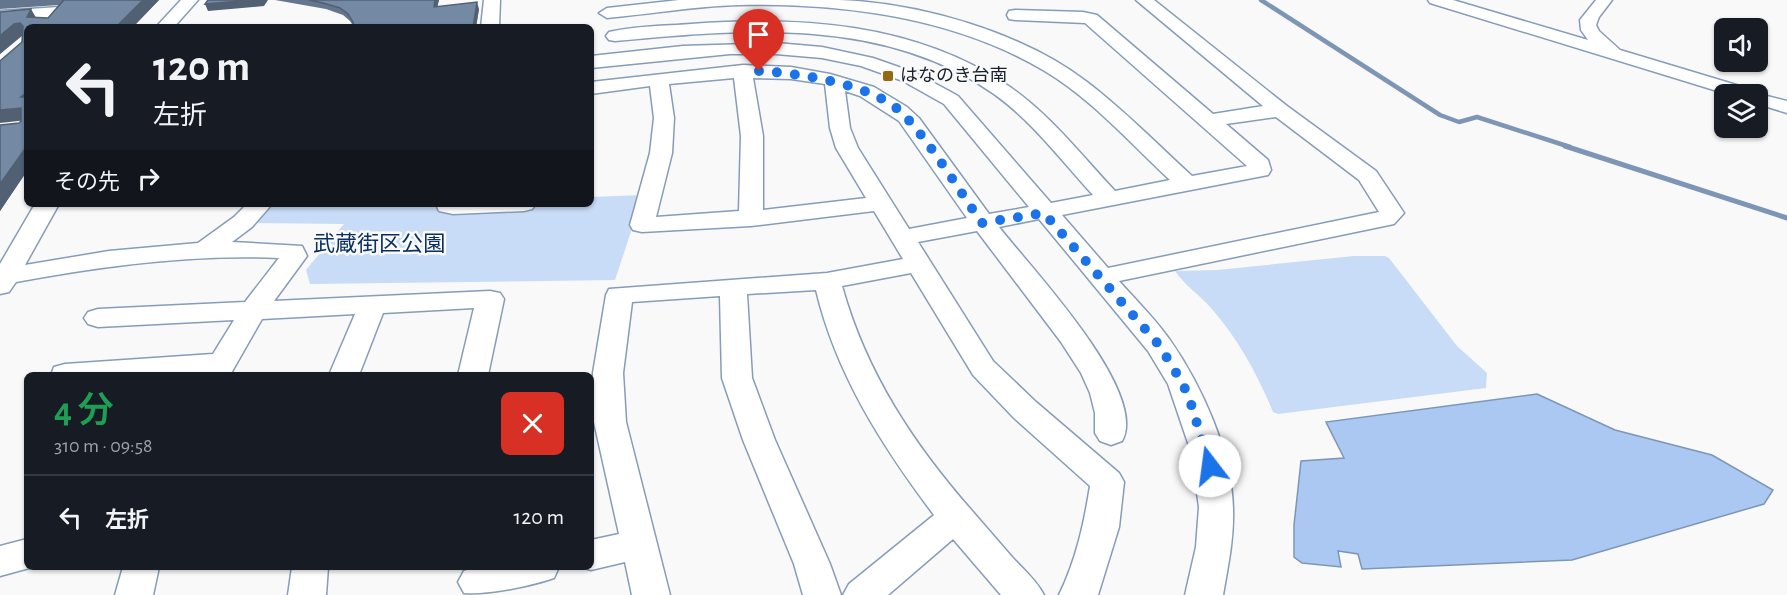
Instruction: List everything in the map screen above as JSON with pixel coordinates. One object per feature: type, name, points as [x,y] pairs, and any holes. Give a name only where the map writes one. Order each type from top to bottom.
[{"type":"street","points":[[168,24],[190,0]]},
{"type":"street","points":[[490,24],[492,0]]},
{"type":"street","points":[[619,85],[616,47],[607,7],[740,0],[799,1],[870,7],[937,20],[995,39],[1046,63],[1080,86],[1189,185]]},
{"type":"street","points":[[1101,277],[1390,216],[1392,213],[1368,176],[1280,110],[1144,0]]},
{"type":"street","points":[[1436,0],[1714,84]]},
{"type":"street","points":[[1604,0],[1588,20],[1587,26],[1591,33],[1616,54]]},
{"type":"street","points":[[937,20],[948,7]]},
{"type":"street","points":[[902,238],[1044,213],[1260,170],[1260,165],[1091,19],[1019,8],[1002,34],[995,39]]},
{"type":"street","points":[[0,16],[59,12],[47,24]]},
{"type":"street","points":[[881,38],[910,15]]},
{"type":"street","points":[[594,60],[616,47],[701,27],[810,28],[881,38],[942,57],[963,66],[996,86],[1027,112],[1110,199]]},
{"type":"street","points":[[616,47],[788,48],[864,60],[904,75],[951,100],[1044,213],[1159,345],[1183,384],[1207,452],[1216,507],[1214,547],[1204,595]]},
{"type":"street","points":[[594,88],[743,71],[806,76],[834,82],[873,96],[902,112],[982,223],[1095,370],[1113,418],[1111,433]]},
{"type":"street","points":[[743,71],[752,136],[751,219]]},
{"type":"street","points":[[659,79],[664,118],[662,142],[642,225],[751,219],[826,212],[881,203]]},
{"type":"street","points":[[834,82],[840,128],[847,148],[983,368],[1042,425],[1107,482],[1101,526],[1083,587],[1078,595]]},
{"type":"street","points":[[1768,101],[1787,107]]},
{"type":"street","points":[[1208,121],[1280,110]]},
{"type":"street","points":[[2,280],[45,207]]},
{"type":"street","points":[[203,252],[243,222],[257,207]]},
{"type":"street","points":[[2,280],[93,262],[203,252],[293,251],[294,256],[253,311],[218,369],[126,372]]},
{"type":"street","points":[[651,595],[610,422],[608,373],[619,295],[827,281],[918,264]]},
{"type":"street","points":[[827,281],[834,316],[850,357],[881,416],[916,469],[998,569],[1025,595]]},
{"type":"street","points":[[733,289],[737,378],[759,440],[812,564],[822,595]]},
{"type":"street","points":[[98,318],[490,298],[474,372]]},
{"type":"street","points":[[345,372],[372,305]]},
{"type":"street","points":[[862,595],[944,526],[957,518]]},
{"type":"street","points":[[594,554],[639,544]]},
{"type":"street","points":[[0,561],[24,555]]},
{"type":"street","points":[[134,595],[140,570]]},
{"type":"street","points":[[307,595],[310,570]]},
{"type":"street","points":[[477,581],[528,570]]},
{"type":"green space","name":"武蔵街区公園","points":[[643,195],[615,280],[310,284],[306,270],[344,224],[252,223],[265,207],[594,207],[594,197]]},
{"type":"green space","points":[[1354,256],[1389,258],[1457,346],[1487,373],[1486,388],[1278,414],[1273,412],[1253,370],[1230,332],[1211,308],[1175,271],[1217,270]]},
{"type":"shaded area","points":[[1537,394],[1615,430],[1712,455],[1773,490],[1764,504],[1572,560],[1362,569],[1358,554],[1338,551],[1341,567],[1302,563],[1294,557],[1294,525],[1301,461],[1344,458],[1326,422]]},
{"type":"building","points":[[143,0],[119,24],[24,24],[24,94],[21,97],[24,97],[24,150],[0,184],[0,125],[19,123],[21,108],[0,110],[0,61],[22,42],[23,26],[20,23],[14,24],[0,36],[0,12],[31,9],[27,17],[48,18],[63,1]]},
{"type":"building","points":[[208,0],[253,0],[205,4]]},
{"type":"building","points":[[309,0],[435,0],[434,7],[477,2],[473,24],[353,24],[348,14],[340,8]]},
{"type":"waterway","points":[[1261,0],[1440,115],[1459,122],[1477,117],[1570,147]]},
{"type":"waterway","points":[[1565,146],[1787,218]]},
{"type":"place","name":"はなのき台南","points":[[888,76]]},
{"type":"route","points":[[759,71],[806,76],[834,82],[857,89],[902,112],[982,223],[1044,213],[1159,345],[1183,384],[1210,466]]}]
